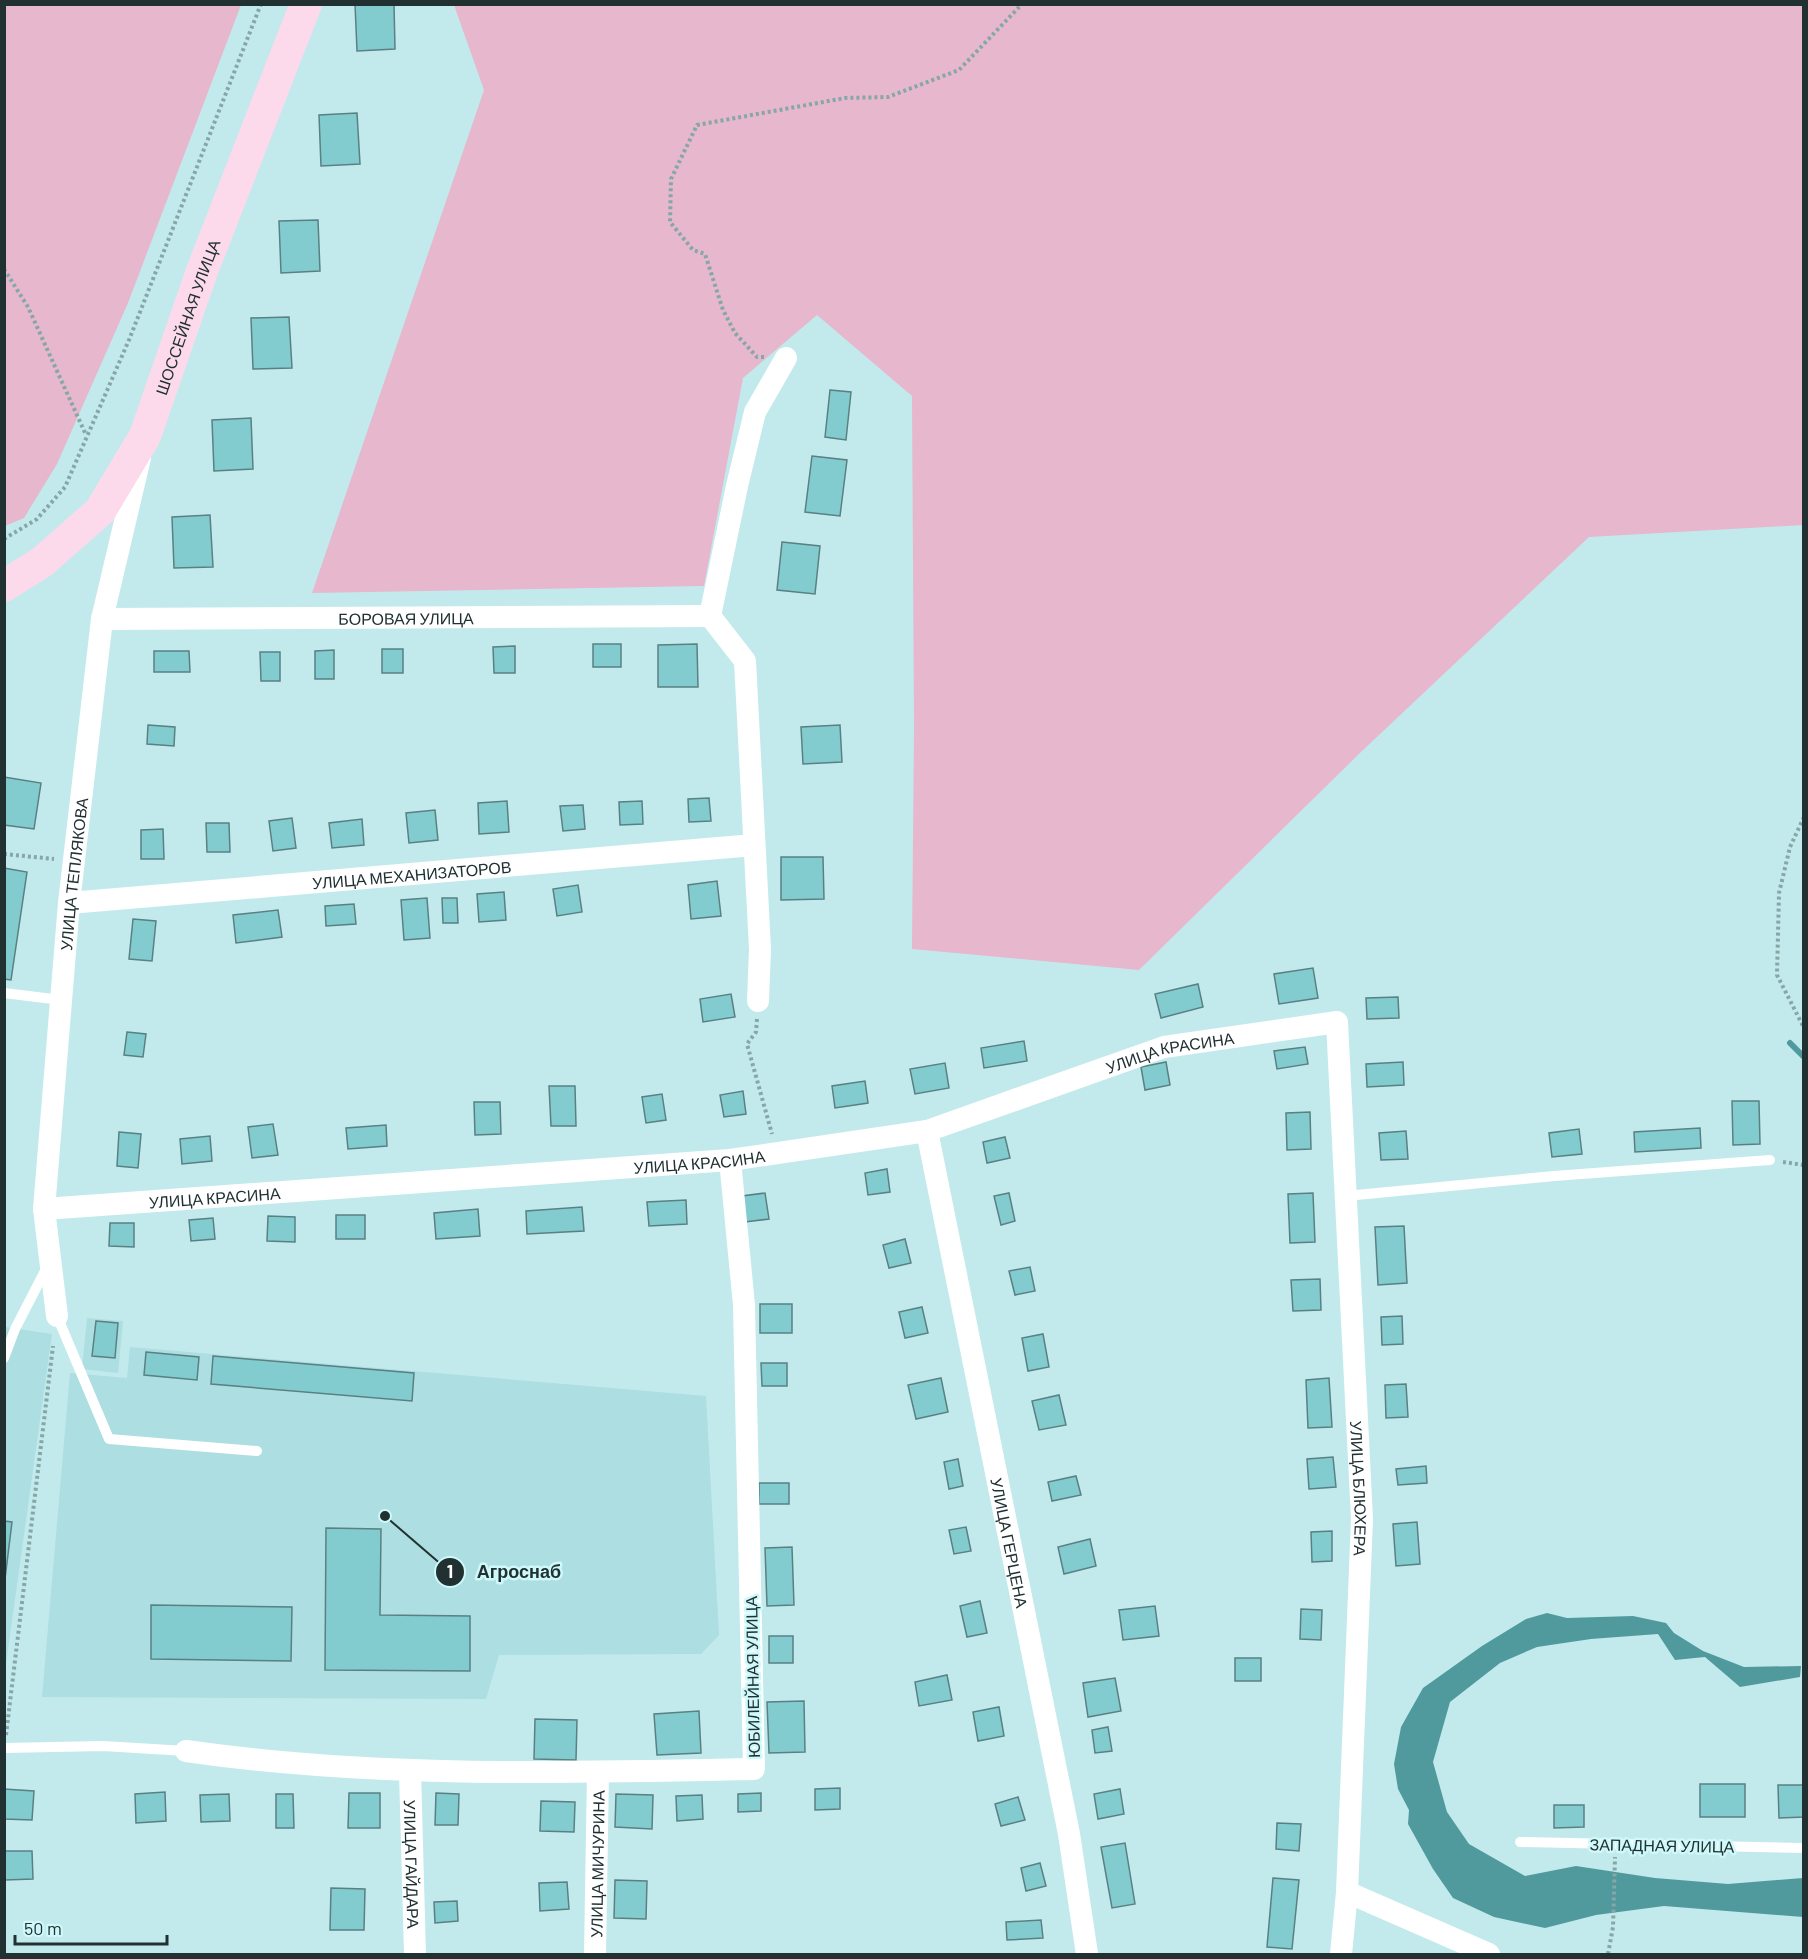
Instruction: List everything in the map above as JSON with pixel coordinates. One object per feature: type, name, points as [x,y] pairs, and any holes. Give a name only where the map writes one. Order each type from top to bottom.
[{"type":"main road","name":"ШОССЕЙНАЯ УЛИЦА","points":[[4,586],[42,562],[100,511],[145,436],[202,271],[306,4]]},
{"type":"street","points":[[758,1001],[760,949],[745,661],[710,616],[736,486],[755,412],[786,358]]},
{"type":"street","name":"УЛИЦА ТЕПЛЯКОВА","points":[[57,1316],[44,1209],[69,903],[102,619],[145,436]]},
{"type":"street","name":"БОРОВАЯ УЛИЦА","points":[[102,619],[710,616]]},
{"type":"street","name":"УЛИЦА МЕХАНИЗАТОРОВ","points":[[69,903],[754,845]]},
{"type":"street","name":"УЛИЦА КРАСИНА","points":[[44,1209],[730,1160],[927,1131],[1164,1047],[1336,1022]]},
{"type":"street","name":"УЛИЦА БЛЮХЕРА","points":[[1336,1022],[1362,1519],[1347,1892],[1341,1954]]},
{"type":"street","name":"УЛИЦА ГЕРЦЕНА","points":[[927,1131],[1069,1834],[1087,1954]]},
{"type":"street","name":"ЮБИЛЕЙНАЯ УЛИЦА","points":[[186,1751],[410,1772],[598,1773],[754,1769],[744,1305],[730,1160]]},
{"type":"street","name":"УЛИЦА ГАЙДАРА","points":[[410,1772],[415,1954]]},
{"type":"street","name":"УЛИЦА МИЧУРИНА","points":[[595,1954],[598,1773]]},
{"type":"street","points":[[1347,1892],[1489,1954]]},
{"type":"lane","points":[[4,993],[61,1000]]},
{"type":"lane","points":[[1346,1196],[1554,1176],[1770,1160]]},
{"type":"lane","points":[[4,1358],[15,1329],[50,1261]]},
{"type":"lane","points":[[57,1316],[109,1439],[257,1451]]},
{"type":"lane","points":[[5,1748],[103,1746],[186,1751]]},
{"type":"lane","name":"ЗАПАДНАЯ УЛИЦА","points":[[1520,1842],[1803,1848]]},
{"type":"path","points":[[4,539],[37,519],[65,487],[129,340],[261,4]]},
{"type":"path","points":[[786,358],[757,357],[735,333],[723,309],[705,254],[693,250],[670,222],[671,179],[698,125],[845,98],[888,98],[959,70],[1022,4]]},
{"type":"path","points":[[4,269],[28,307],[86,435]]},
{"type":"path","points":[[1803,817],[1790,847],[1779,893],[1777,975],[1803,1028]]},
{"type":"path","points":[[4,854],[74,861]]},
{"type":"path","points":[[758,1001],[756,1032],[747,1044],[756,1083],[767,1112],[776,1153]]},
{"type":"path","points":[[5,1748],[57,1316]]},
{"type":"path","points":[[1608,1954],[1613,1928],[1615,1861]]},
{"type":"shaded area","points":[[5,4],[241,5],[128,303],[57,464],[24,518],[5,526]]},
{"type":"shaded area","points":[[454,5],[1803,5],[1803,525],[1589,537],[1362,751],[1139,970],[912,949],[914,728],[912,396],[817,315],[743,378],[704,586],[312,593],[484,90]]},
{"type":"shaded area","points":[[87,1318],[123,1321],[118,1373],[82,1369]]},
{"type":"shaded area","points":[[5,1327],[52,1334],[5,1671]]},
{"type":"shaded area","points":[[130,1347],[706,1396],[719,1635],[701,1654],[499,1655],[486,1699],[42,1697],[70,1373],[127,1378]]},
{"type":"shaded area","points":[[1547,1613],[1567,1618],[1633,1616],[1666,1623],[1674,1633],[1703,1651],[1744,1667],[1801,1666],[1800,1677],[1740,1687],[1705,1657],[1675,1660],[1658,1634],[1591,1639],[1537,1647],[1500,1663],[1450,1702],[1433,1762],[1447,1812],[1469,1844],[1525,1876],[1576,1866],[1655,1878],[1728,1884],[1803,1878],[1803,1917],[1664,1906],[1596,1915],[1545,1928],[1494,1917],[1453,1898],[1433,1869],[1408,1824],[1409,1810],[1398,1789],[1394,1764],[1401,1727],[1423,1688],[1482,1646],[1526,1619]]},
{"type":"building","points":[[355,4],[394,4],[395,49],[357,51]]},
{"type":"building","points":[[357,113],[360,164],[321,166],[319,115]]},
{"type":"building","points":[[318,220],[320,271],[281,273],[279,221]]},
{"type":"building","points":[[289,317],[292,368],[253,369],[251,318]]},
{"type":"building","points":[[830,390],[851,392],[846,440],[825,437]]},
{"type":"building","points":[[251,418],[253,469],[214,471],[212,420]]},
{"type":"building","points":[[812,456],[847,460],[840,516],[805,512]]},
{"type":"building","points":[[210,515],[213,567],[174,568],[172,517]]},
{"type":"building","points":[[782,542],[820,546],[815,594],[777,590]]},
{"type":"building","points":[[593,644],[621,644],[621,667],[593,667]]},
{"type":"building","points":[[697,644],[698,687],[658,687],[658,645]]},
{"type":"building","points":[[515,646],[515,673],[494,673],[493,647]]},
{"type":"building","points":[[382,649],[403,649],[403,673],[382,673]]},
{"type":"building","points":[[334,650],[334,679],[315,679],[315,651]]},
{"type":"building","points":[[154,651],[189,651],[190,672],[154,672]]},
{"type":"building","points":[[260,652],[280,652],[280,681],[261,681]]},
{"type":"building","points":[[148,725],[175,727],[174,746],[147,744]]},
{"type":"building","points":[[840,725],[842,762],[803,764],[801,727]]},
{"type":"building","points":[[4,777],[41,783],[34,829],[4,825]]},
{"type":"building","points":[[709,798],[711,821],[689,822],[688,799]]},
{"type":"building","points":[[507,801],[509,832],[479,834],[478,803]]},
{"type":"building","points":[[642,801],[643,824],[620,825],[619,802]]},
{"type":"building","points":[[583,805],[585,829],[563,831],[560,806]]},
{"type":"building","points":[[435,810],[438,840],[409,843],[406,813]]},
{"type":"building","points":[[292,818],[296,848],[273,851],[269,821]]},
{"type":"building","points":[[362,819],[364,845],[332,848],[329,823]]},
{"type":"building","points":[[206,823],[229,823],[230,852],[207,852]]},
{"type":"building","points":[[163,829],[164,859],[141,859],[141,830]]},
{"type":"building","points":[[781,857],[823,857],[824,899],[781,900]]},
{"type":"building","points":[[4,868],[27,872],[11,980],[4,979]]},
{"type":"building","points":[[717,881],[721,916],[691,919],[688,885]]},
{"type":"building","points":[[578,885],[582,912],[557,916],[553,889]]},
{"type":"building","points":[[504,892],[506,920],[479,922],[477,894]]},
{"type":"building","points":[[427,898],[430,938],[404,940],[401,900]]},
{"type":"building","points":[[442,898],[457,898],[458,923],[443,923]]},
{"type":"building","points":[[354,904],[356,924],[326,926],[325,906]]},
{"type":"building","points":[[278,910],[282,937],[236,943],[233,915]]},
{"type":"building","points":[[133,919],[156,921],[152,961],[129,959]]},
{"type":"building","points":[[1313,968],[1318,998],[1279,1004],[1274,974]]},
{"type":"building","points":[[1198,984],[1203,1007],[1161,1018],[1155,994]]},
{"type":"building","points":[[731,994],[735,1017],[703,1022],[700,999]]},
{"type":"building","points":[[1398,997],[1399,1018],[1367,1019],[1366,998]]},
{"type":"building","points":[[127,1032],[146,1034],[143,1057],[124,1055]]},
{"type":"building","points":[[1024,1041],[1027,1061],[984,1068],[981,1048]]},
{"type":"building","points":[[1305,1047],[1308,1064],[1277,1069],[1274,1051]]},
{"type":"building","points":[[1166,1062],[1170,1085],[1145,1090],[1141,1067]]},
{"type":"building","points":[[1403,1062],[1404,1085],[1367,1087],[1366,1064]]},
{"type":"building","points":[[945,1063],[949,1088],[915,1094],[910,1069]]},
{"type":"building","points":[[865,1081],[868,1103],[835,1108],[832,1086]]},
{"type":"building","points":[[549,1086],[575,1086],[576,1126],[551,1126]]},
{"type":"building","points":[[743,1091],[746,1114],[724,1117],[720,1095]]},
{"type":"building","points":[[662,1094],[666,1120],[646,1123],[642,1097]]},
{"type":"building","points":[[1732,1101],[1759,1101],[1760,1144],[1733,1145]]},
{"type":"building","points":[[474,1102],[500,1102],[501,1134],[475,1135]]},
{"type":"building","points":[[1310,1112],[1311,1149],[1287,1150],[1286,1113]]},
{"type":"building","points":[[273,1124],[278,1155],[252,1158],[248,1127]]},
{"type":"building","points":[[386,1125],[387,1146],[348,1149],[346,1128]]},
{"type":"building","points":[[1700,1128],[1701,1148],[1635,1152],[1634,1132]]},
{"type":"building","points":[[1579,1129],[1582,1154],[1552,1157],[1549,1133]]},
{"type":"building","points":[[1406,1131],[1408,1159],[1381,1160],[1379,1133]]},
{"type":"building","points":[[119,1132],[141,1134],[138,1168],[117,1166]]},
{"type":"building","points":[[210,1136],[212,1161],[182,1164],[180,1139]]},
{"type":"building","points":[[1005,1137],[1010,1158],[987,1163],[983,1142]]},
{"type":"building","points":[[887,1169],[890,1192],[868,1195],[865,1173]]},
{"type":"building","points":[[765,1193],[769,1219],[745,1222],[742,1196]]},
{"type":"building","points":[[1009,1193],[1015,1221],[1001,1225],[994,1196]]},
{"type":"building","points":[[1313,1193],[1315,1242],[1290,1243],[1288,1194]]},
{"type":"building","points":[[686,1200],[687,1224],[649,1226],[647,1202]]},
{"type":"building","points":[[582,1207],[584,1231],[527,1234],[526,1211]]},
{"type":"building","points":[[478,1209],[480,1236],[436,1239],[434,1213]]},
{"type":"building","points":[[336,1215],[365,1215],[365,1239],[336,1239]]},
{"type":"building","points":[[268,1216],[295,1217],[295,1242],[267,1241]]},
{"type":"building","points":[[213,1218],[215,1239],[191,1241],[189,1220]]},
{"type":"building","points":[[110,1223],[134,1223],[134,1247],[109,1246]]},
{"type":"building","points":[[1404,1226],[1407,1283],[1378,1285],[1375,1227]]},
{"type":"building","points":[[905,1239],[911,1263],[889,1268],[883,1245]]},
{"type":"building","points":[[1030,1267],[1035,1291],[1015,1295],[1009,1271]]},
{"type":"building","points":[[1320,1279],[1321,1310],[1293,1311],[1291,1280]]},
{"type":"building","points":[[760,1304],[792,1304],[792,1333],[760,1333]]},
{"type":"building","points":[[922,1307],[928,1333],[905,1338],[899,1312]]},
{"type":"building","points":[[1402,1316],[1403,1344],[1382,1345],[1381,1317]]},
{"type":"building","points":[[96,1321],[118,1323],[115,1358],[92,1356]]},
{"type":"building","points":[[1043,1334],[1049,1367],[1028,1371],[1022,1338]]},
{"type":"building","points":[[146,1352],[199,1357],[197,1380],[144,1375]]},
{"type":"building","points":[[213,1356],[414,1373],[412,1401],[211,1384]]},
{"type":"building","points":[[761,1363],[787,1363],[787,1386],[762,1386]]},
{"type":"building","points":[[941,1378],[948,1412],[916,1419],[908,1385]]},
{"type":"building","points":[[1329,1378],[1332,1427],[1308,1428],[1306,1380]]},
{"type":"building","points":[[1406,1384],[1408,1417],[1386,1418],[1385,1385]]},
{"type":"building","points":[[1059,1395],[1066,1425],[1039,1430],[1032,1401]]},
{"type":"building","points":[[1333,1457],[1336,1487],[1309,1489],[1307,1459]]},
{"type":"building","points":[[958,1459],[963,1486],[949,1489],[944,1462]]},
{"type":"building","points":[[1426,1466],[1427,1483],[1398,1485],[1396,1469]]},
{"type":"building","points":[[1076,1476],[1081,1495],[1052,1501],[1048,1482]]},
{"type":"building","points":[[759,1483],[789,1483],[789,1504],[759,1504]]},
{"type":"building","points":[[4,1521],[12,1522],[4,1587]]},
{"type":"building","points":[[1417,1522],[1420,1564],[1396,1566],[1393,1524]]},
{"type":"building","points":[[966,1527],[971,1551],[954,1554],[949,1530]]},
{"type":"building","points":[[326,1528],[381,1529],[380,1615],[470,1616],[470,1671],[325,1670]]},
{"type":"building","points":[[1332,1531],[1332,1561],[1312,1562],[1311,1532]]},
{"type":"building","points":[[1090,1539],[1096,1566],[1064,1574],[1058,1547]]},
{"type":"building","points":[[792,1547],[794,1605],[767,1606],[765,1548]]},
{"type":"building","points":[[980,1601],[987,1633],[967,1637],[960,1606]]},
{"type":"building","points":[[151,1605],[292,1607],[291,1661],[151,1659]]},
{"type":"building","points":[[1155,1606],[1159,1636],[1123,1640],[1119,1610]]},
{"type":"building","points":[[1301,1609],[1322,1610],[1321,1640],[1300,1639]]},
{"type":"building","points":[[769,1636],[793,1636],[793,1663],[769,1663]]},
{"type":"building","points":[[1235,1658],[1261,1658],[1261,1681],[1235,1681]]},
{"type":"building","points":[[947,1675],[952,1700],[919,1706],[915,1682]]},
{"type":"building","points":[[1115,1678],[1121,1711],[1088,1717],[1083,1683]]},
{"type":"building","points":[[804,1701],[805,1752],[769,1753],[767,1702]]},
{"type":"building","points":[[999,1707],[1004,1736],[978,1741],[973,1712]]},
{"type":"building","points":[[699,1711],[701,1753],[657,1755],[654,1714]]},
{"type":"building","points":[[535,1719],[577,1720],[576,1760],[534,1759]]},
{"type":"building","points":[[1108,1727],[1112,1751],[1095,1753],[1092,1730]]},
{"type":"building","points":[[1700,1784],[1745,1784],[1745,1817],[1700,1817]]},
{"type":"building","points":[[1778,1785],[1804,1785],[1804,1817],[1779,1818]]},
{"type":"building","points":[[840,1788],[840,1809],[815,1810],[815,1789]]},
{"type":"building","points":[[4,1789],[34,1791],[32,1820],[4,1819]]},
{"type":"building","points":[[1120,1789],[1124,1814],[1098,1819],[1094,1794]]},
{"type":"building","points":[[165,1792],[166,1821],[136,1823],[135,1794]]},
{"type":"building","points":[[349,1793],[380,1793],[380,1828],[348,1828]]},
{"type":"building","points":[[436,1793],[459,1794],[458,1825],[435,1825]]},
{"type":"building","points":[[761,1793],[761,1811],[738,1812],[738,1794]]},
{"type":"building","points":[[229,1794],[230,1821],[201,1822],[200,1795]]},
{"type":"building","points":[[276,1794],[293,1794],[294,1828],[276,1828]]},
{"type":"building","points":[[616,1794],[653,1795],[652,1829],[615,1827]]},
{"type":"building","points":[[702,1795],[703,1819],[677,1821],[676,1796]]},
{"type":"building","points":[[1018,1797],[1025,1820],[1001,1826],[995,1804]]},
{"type":"building","points":[[541,1801],[575,1802],[574,1832],[540,1831]]},
{"type":"building","points":[[1554,1805],[1584,1805],[1584,1827],[1554,1828]]},
{"type":"building","points":[[1277,1823],[1301,1824],[1299,1851],[1276,1849]]},
{"type":"building","points":[[1125,1843],[1135,1904],[1112,1908],[1101,1847]]},
{"type":"building","points":[[4,1851],[32,1851],[33,1879],[5,1880]]},
{"type":"building","points":[[1040,1863],[1046,1886],[1026,1891],[1021,1868]]},
{"type":"building","points":[[1273,1878],[1299,1880],[1292,1949],[1267,1947]]},
{"type":"building","points":[[615,1880],[647,1881],[646,1919],[614,1918]]},
{"type":"building","points":[[567,1882],[569,1909],[540,1911],[539,1883]]},
{"type":"building","points":[[331,1888],[365,1889],[364,1930],[330,1930]]},
{"type":"building","points":[[457,1901],[458,1921],[435,1923],[434,1902]]},
{"type":"building","points":[[1041,1920],[1043,1938],[1007,1940],[1006,1922]]},
{"type":"waterway","points":[[1790,1043],[1804,1057]]},
{"type":"place","name":"Агроснаб","points":[[385,1516]]}]
